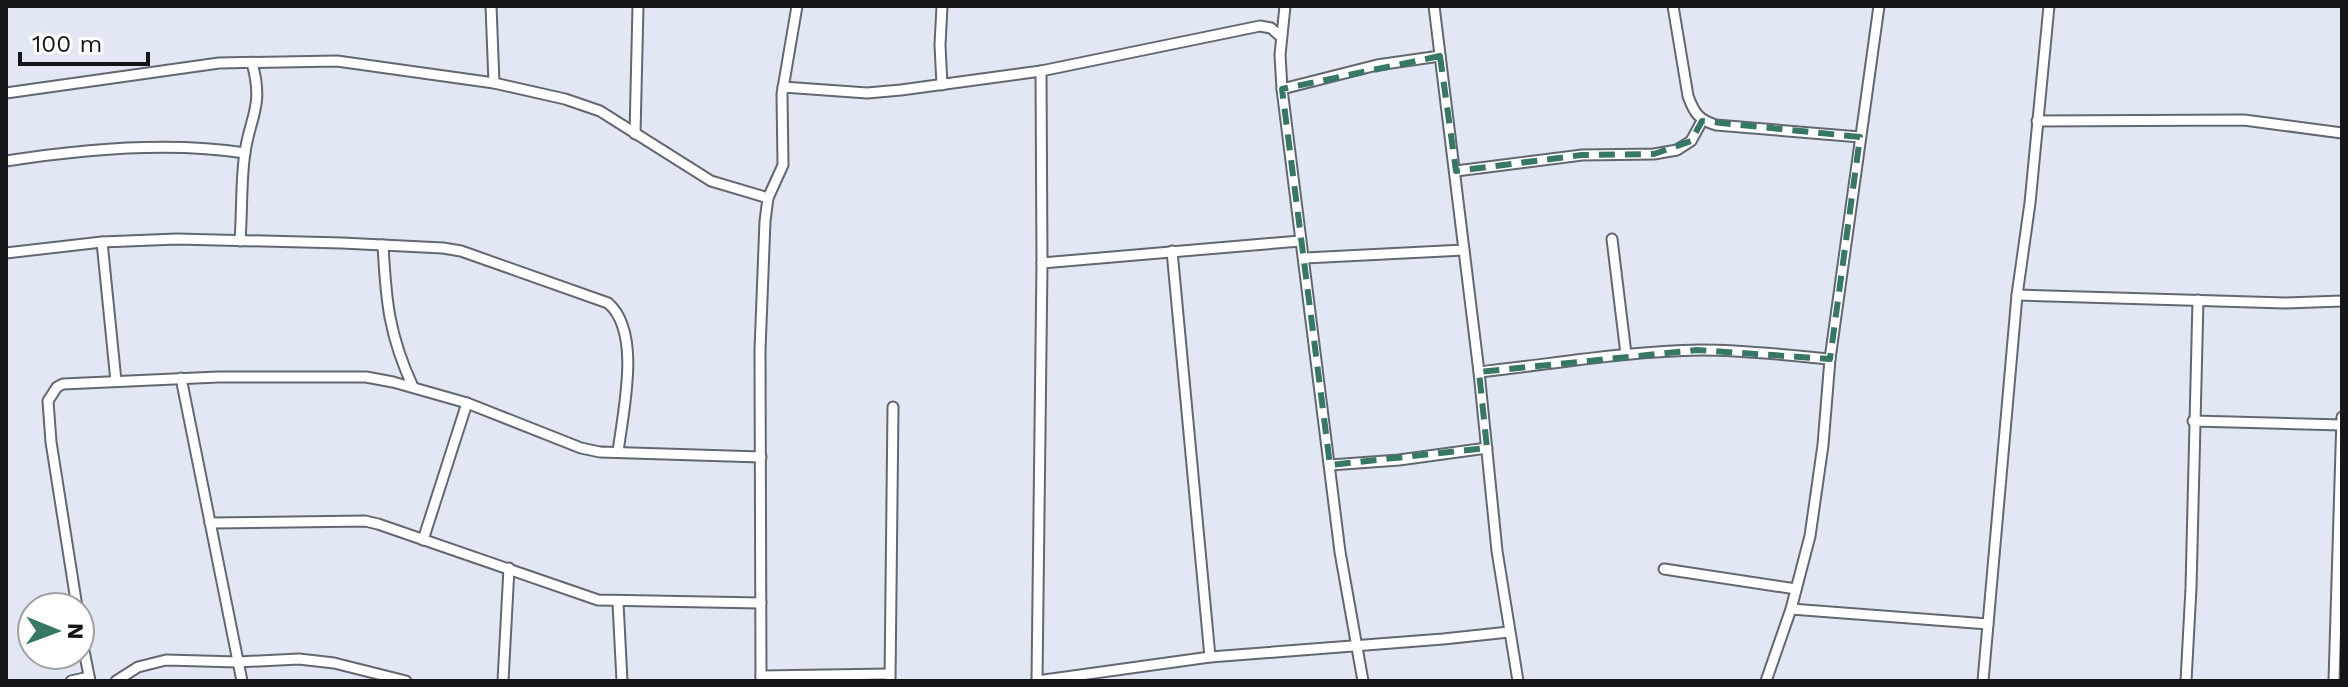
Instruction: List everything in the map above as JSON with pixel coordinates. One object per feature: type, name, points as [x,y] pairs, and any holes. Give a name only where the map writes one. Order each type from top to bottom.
[{"type":"street","points":[[491,6],[494,83]]},
{"type":"street","points":[[635,134],[638,6]]},
{"type":"street","points":[[797,6],[783,87],[783,165],[768,198],[760,350],[761,678],[890,677],[893,407]]},
{"type":"street","points":[[942,6],[942,85]]},
{"type":"street","points":[[1285,6],[1281,37],[1282,89],[1340,552],[1363,681]]},
{"type":"street","points":[[1434,6],[1456,171],[1497,551],[1518,681]]},
{"type":"street","points":[[1673,6],[1688,96],[1693,110],[1702,121],[1716,125],[1860,137]]},
{"type":"street","points":[[1766,681],[1791,609],[1810,536],[1823,445],[1830,359],[1879,6]]},
{"type":"street","points":[[1983,681],[2017,295],[2030,203],[2049,6]]},
{"type":"street","points":[[783,87],[867,93],[1041,71],[1260,26],[1271,28],[1281,37]]},
{"type":"street","points":[[1282,89],[1388,63],[1440,56]]},
{"type":"street","points":[[6,93],[191,66],[337,61],[494,83],[565,99],[600,111],[711,181],[768,198]]},
{"type":"street","points":[[240,241],[245,153],[257,108],[258,85],[252,63]]},
{"type":"street","points":[[1041,71],[1037,681],[1210,657],[1509,632]]},
{"type":"street","points":[[2037,121],[2244,120],[2342,133]]},
{"type":"street","points":[[1456,171],[1582,155],[1654,154],[1677,150],[1691,141],[1702,121]]},
{"type":"street","points":[[6,161],[55,153],[156,149],[210,148],[245,153]]},
{"type":"street","points":[[6,253],[102,242],[177,239],[383,245],[461,251],[608,303],[619,312],[628,347],[618,452]]},
{"type":"street","points":[[1612,239],[1626,354]]},
{"type":"street","points":[[1042,263],[1300,241]]},
{"type":"street","points":[[102,242],[116,381]]},
{"type":"street","points":[[383,245],[389,321],[399,357],[413,387]]},
{"type":"street","points":[[1305,258],[1464,250]]},
{"type":"street","points":[[1172,251],[1210,657]]},
{"type":"street","points":[[2017,295],[2342,301]]},
{"type":"street","points":[[2186,681],[2198,300]]},
{"type":"street","points":[[1479,372],[1626,354],[1730,350],[1830,359]]},
{"type":"street","points":[[74,591],[51,442],[48,401],[57,387],[63,384],[181,378],[366,377],[467,403],[581,448],[761,457]]},
{"type":"street","points":[[181,378],[242,681]]},
{"type":"street","points":[[423,540],[467,403]]},
{"type":"street","points":[[2334,681],[2342,417]]},
{"type":"street","points":[[2193,421],[2342,425]]},
{"type":"street","points":[[1330,465],[1399,460],[1487,448]]},
{"type":"street","points":[[210,523],[365,521],[509,568],[580,595],[618,603],[761,603]]},
{"type":"street","points":[[503,681],[509,568]]},
{"type":"street","points":[[1664,569],[1796,589]]},
{"type":"street","points":[[618,603],[622,681]]},
{"type":"street","points":[[1791,609],[1988,624]]},
{"type":"street","points":[[116,681],[138,667],[166,660],[318,661],[406,681]]},
{"type":"street","points":[[71,681],[90,679]]},
{"type":"highlighted area","points":[[1440,56],[1456,171],[1582,155],[1654,154],[1691,141],[1702,121],[1860,137],[1830,359],[1697,350],[1479,372],[1487,448],[1330,465],[1282,89]]}]
